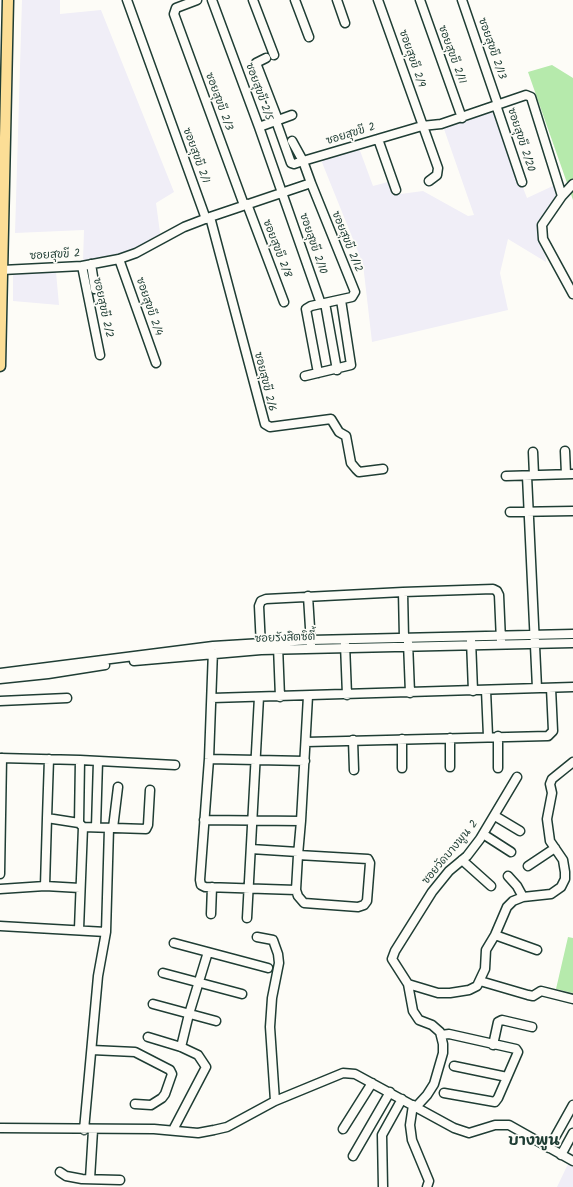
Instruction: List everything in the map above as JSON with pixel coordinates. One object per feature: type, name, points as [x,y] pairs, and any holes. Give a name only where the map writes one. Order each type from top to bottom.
[{"type":"main road","points":[[0,366],[8,0]]},
{"type":"street","name":"ซอยสุขขี 2/1","points":[[127,0],[208,218]]},
{"type":"street","name":"ซอยสุขขี 2/3","points":[[197,0],[176,8],[174,14],[245,205]]},
{"type":"street","name":"ซอยสุขขี 2/5","points":[[212,0],[282,192]]},
{"type":"street","points":[[254,0],[270,57],[256,63],[277,120],[289,160],[294,164],[303,161]]},
{"type":"street","points":[[295,0],[309,37]]},
{"type":"street","points":[[337,0],[345,23]]},
{"type":"street","name":"ซอยสุขขี 2/9","points":[[378,0],[438,168],[436,175],[429,181]]},
{"type":"street","name":"ซอยสุขขี 2/11","points":[[420,0],[462,118]]},
{"type":"street","name":"ซอยสุขขี 2/13","points":[[462,0],[497,105]]},
{"type":"street","name":"ซอยสุขขี 2","points":[[303,161],[422,126],[442,124],[462,118],[523,95],[531,97],[562,196]]},
{"type":"street","name":"ซอยสุขขี 2/20","points":[[497,105],[522,182]]},
{"type":"street","points":[[259,127],[292,115]]},
{"type":"street","points":[[378,139],[396,190]]},
{"type":"street","points":[[292,141],[303,161],[311,183]]},
{"type":"street","name":"ซอยสุขขี 2","points":[[2,270],[82,266],[120,258],[144,250],[184,228],[208,218],[311,183]]},
{"type":"street","name":"ซอยสุขขี 2/12","points":[[311,183],[355,292],[352,297],[341,300]]},
{"type":"street","points":[[573,184],[562,196],[542,225],[543,239],[573,294]]},
{"type":"street","name":"ซอยสุขขี 2/10","points":[[282,192],[323,304],[337,370]]},
{"type":"street","name":"ซอยสุขขี 2/8","points":[[245,205],[284,302]]},
{"type":"street","name":"ซอยสุขขี 2/6","points":[[208,218],[265,424],[270,427],[331,419],[339,432],[346,436],[351,463],[359,472],[383,469]]},
{"type":"street","name":"ซอยสุขขี 2/4","points":[[120,258],[156,363]]},
{"type":"street","points":[[91,264],[94,289]]},
{"type":"street","name":"ซอยสุขขี 2/2","points":[[82,266],[100,355]]},
{"type":"street","points":[[305,376],[337,370],[350,366],[352,362],[341,300],[310,306],[306,309],[318,373]]},
{"type":"street","points":[[506,476],[570,474],[565,451]]},
{"type":"street","points":[[533,452],[529,511],[537,688]]},
{"type":"street","points":[[510,512],[573,511]]},
{"type":"street","points":[[260,647],[259,606],[261,601],[266,599],[493,589],[497,591],[499,595],[501,640]]},
{"type":"street","points":[[403,592],[410,693]]},
{"type":"street","points":[[308,596],[311,649]]},
{"type":"street","name":"ซอยรังสิตซิตี้","points":[[501,640],[534,635],[573,634]]},
{"type":"street","points":[[344,639],[347,695]]},
{"type":"street","name":"ซอยรังสิตซิตี้","points":[[0,673],[104,660],[213,650],[278,646],[311,640],[501,640],[534,644],[573,643]]},
{"type":"street","name":"ซอยรังสิตซิตี้","points":[[278,646],[311,649],[345,648],[406,640]]},
{"type":"street","points":[[471,640],[473,691]]},
{"type":"street","points":[[278,646],[280,697]]},
{"type":"street","points":[[213,650],[209,759],[200,880],[201,885],[212,887],[296,890]]},
{"type":"street","name":"ซอยรังสิตซิตี้","points":[[0,680],[213,650]]},
{"type":"street","points":[[212,698],[573,687]]},
{"type":"street","points":[[306,742],[551,734],[553,732],[551,688]]},
{"type":"street","points":[[486,690],[488,736]]},
{"type":"street","points":[[251,849],[298,853],[368,859],[368,901],[364,905],[358,906],[304,903],[300,900],[296,890],[298,853],[305,761],[308,696]]},
{"type":"street","points":[[247,918],[259,697]]},
{"type":"street","points":[[0,701],[67,698]]},
{"type":"street","points":[[498,736],[498,768]]},
{"type":"street","points":[[450,738],[450,767]]},
{"type":"street","points":[[402,739],[402,768]]},
{"type":"street","points":[[353,740],[354,770]]},
{"type":"street","points":[[0,874],[1,758],[175,765]]},
{"type":"street","points":[[45,886],[49,759]]},
{"type":"street","points":[[209,759],[305,761]]},
{"type":"street","points":[[79,929],[81,825],[80,760]]},
{"type":"street","points":[[96,827],[98,761]]},
{"type":"street","points":[[408,984],[438,993],[450,994],[478,986],[485,969],[486,950],[495,935],[507,907],[513,901],[522,896],[550,894],[561,887],[565,879],[563,860],[550,841],[547,826],[552,793],[550,784],[552,779],[557,774],[573,762]]},
{"type":"street","name":"ซอยวัดบางพูน 2","points":[[441,1035],[432,1025],[419,1020],[414,1012],[408,984],[403,975],[396,968],[392,959],[395,951],[432,892],[449,871],[462,860],[483,834],[495,816],[517,776]]},
{"type":"street","points":[[84,1130],[98,976],[106,932],[111,828],[118,787]]},
{"type":"street","points":[[47,818],[96,827],[146,829],[148,828],[150,790]]},
{"type":"street","points":[[495,816],[520,831]]},
{"type":"street","points":[[204,820],[301,821]]},
{"type":"street","points":[[483,834],[510,852]]},
{"type":"street","points":[[528,866],[544,853],[554,848]]},
{"type":"street","points":[[462,860],[491,886]]},
{"type":"street","points":[[508,876],[517,886],[522,896]]},
{"type":"street","points":[[0,889],[45,886],[80,888]]},
{"type":"street","points":[[211,914],[212,887]]},
{"type":"street","points":[[0,926],[79,929],[106,932]]},
{"type":"street","points":[[495,935],[537,950]]},
{"type":"street","points":[[257,938],[273,940],[278,954],[279,963],[272,998],[270,1027],[275,1101]]},
{"type":"street","points":[[174,943],[268,968]]},
{"type":"street","points":[[182,1047],[189,1014],[208,952]]},
{"type":"street","points":[[163,972],[242,994]]},
{"type":"street","points":[[480,981],[533,996],[541,991],[573,999]]},
{"type":"street","points":[[153,1004],[216,1021]]},
{"type":"street","points":[[493,1044],[498,1022],[502,1020],[532,1027]]},
{"type":"street","points":[[427,1187],[429,1181],[412,1140],[410,1125],[415,1106],[427,1095],[434,1084],[443,1053],[441,1035],[449,1034],[516,1049],[518,1052],[495,1102],[444,1093]]},
{"type":"street","points":[[148,1036],[182,1047],[198,1055],[206,1067],[174,1130]]},
{"type":"street","points":[[92,1050],[135,1052],[170,1070],[172,1074],[165,1094],[162,1098],[151,1105],[135,1104]]},
{"type":"street","points":[[454,1066],[507,1077]]},
{"type":"street","points":[[0,1128],[174,1130],[198,1133],[227,1127],[275,1101],[343,1073],[355,1074],[454,1128],[469,1133],[495,1125],[510,1125],[573,1161]]},
{"type":"street","points":[[343,1129],[372,1083]]},
{"type":"street","points":[[353,1156],[390,1092]]},
{"type":"street","points":[[383,1187],[382,1135],[402,1099]]},
{"type":"street","points":[[549,1148],[573,1105]]},
{"type":"street","points":[[90,1179],[93,1130]]},
{"type":"street","points":[[561,1155],[573,1133]]},
{"type":"street","points":[[60,1172],[66,1176],[90,1179],[120,1180]]},
{"type":"shaded area","points":[[22,0],[60,0],[60,14],[101,10],[174,192],[156,203],[161,240],[139,254],[78,270],[56,272],[59,305],[13,301],[13,272],[83,261],[84,230],[15,233]]},
{"type":"shaded area","points":[[493,110],[527,198],[555,185],[559,196],[541,221],[540,242],[545,250],[546,262],[508,239],[500,273],[508,310],[372,342],[363,264],[321,160],[359,148],[373,186],[388,182],[393,195],[423,191],[468,216],[474,215],[444,129]]},
{"type":"shaded area","points":[[568,1164],[573,1167],[573,1187],[557,1187]]},
{"type":"green space","points":[[552,65],[573,78],[573,200],[528,72]]},
{"type":"green space","points":[[568,937],[573,938],[573,993],[556,989]]},
{"type":"district","name":"บางพูน","points":[[534,1142]]}]
